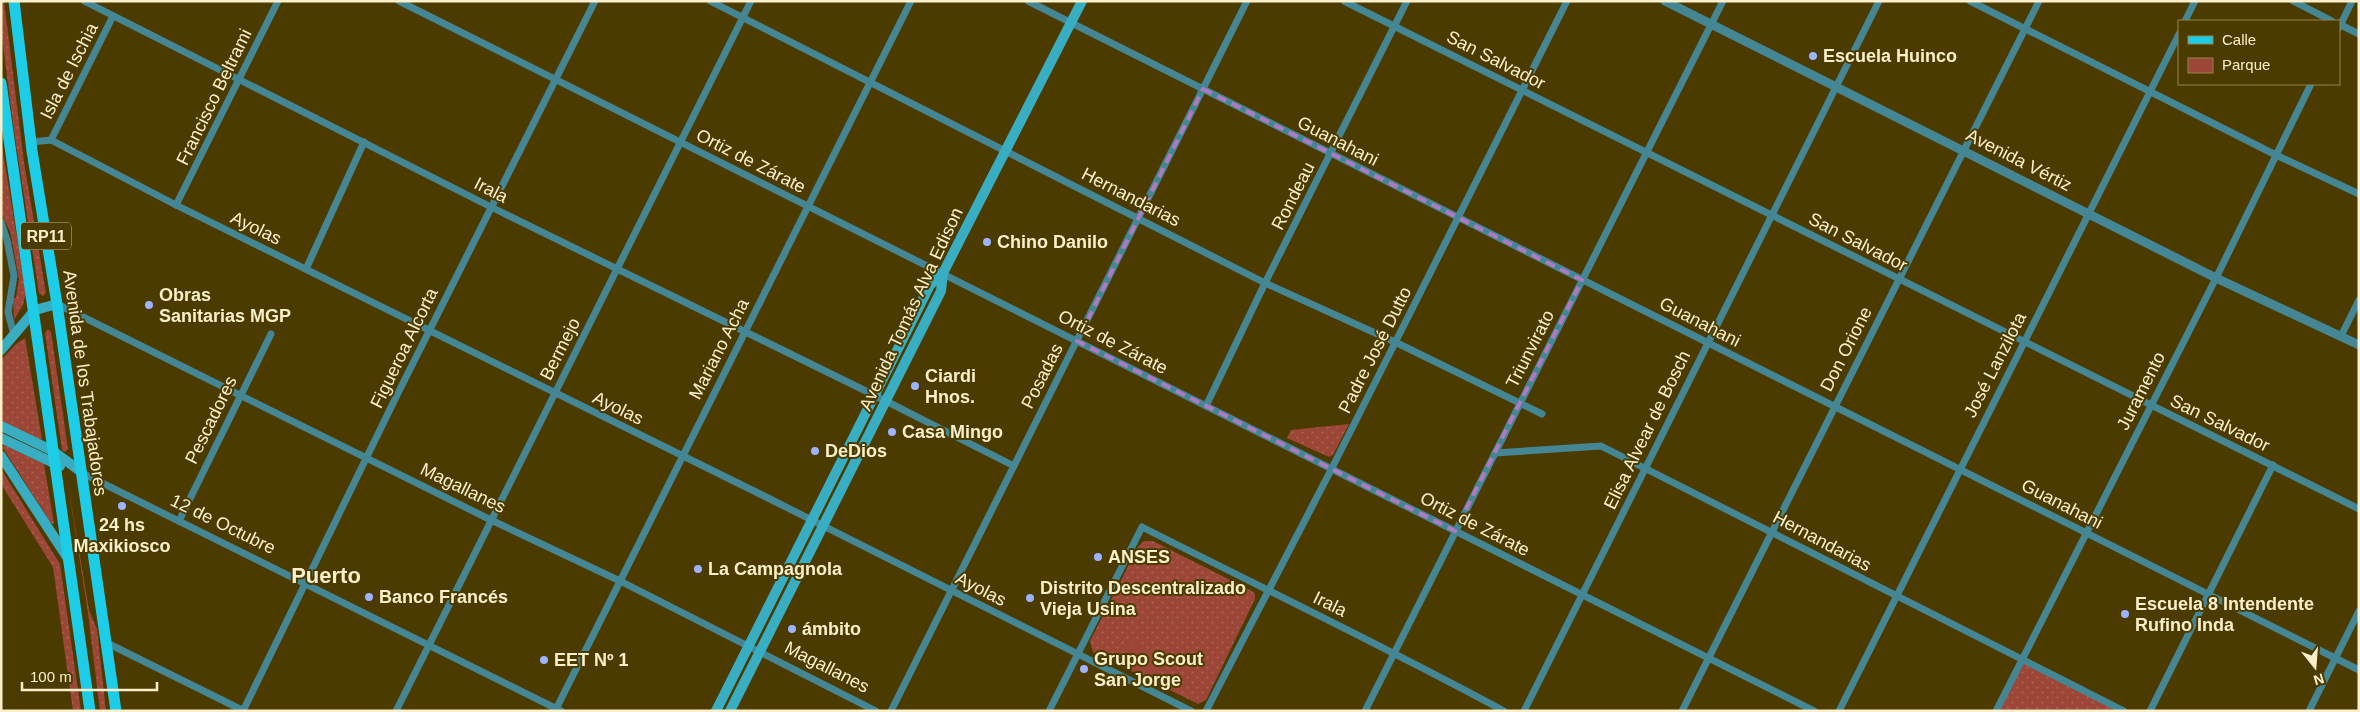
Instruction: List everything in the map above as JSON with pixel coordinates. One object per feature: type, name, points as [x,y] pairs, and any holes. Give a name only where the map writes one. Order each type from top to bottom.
[{"type":"main road","name":"Avenida de los Trabajadores","points":[[14,1],[31,142],[57,304],[116,711]]},
{"type":"main road","name":"Avenida Tomás Alva Edison","points":[[730,711],[941,291],[943,274],[1082,1]]},
{"type":"main road","name":"RP11","points":[[1,83],[10,157],[35,310],[90,711]]},
{"type":"main road","name":"Avenida Tomás Alva Edison","points":[[716,711],[930,285],[943,274]]},
{"type":"main road","points":[[1,350],[35,310],[57,304]]},
{"type":"main road","points":[[1,426],[53,452],[80,471]]},
{"type":"main road","name":"12 de Octubre","points":[[1,438],[56,464],[80,471]]},
{"type":"main road","points":[[1,456],[70,563]]},
{"type":"street","name":"Irala","points":[[84,1],[491,207],[1014,466]]},
{"type":"street","name":"Francisco Beltrami","points":[[176,205],[278,1]]},
{"type":"street","name":"Ortiz de Zárate","points":[[399,1],[1814,711]]},
{"type":"street","name":"Figueroa Alcorta","points":[[243,711],[429,330],[595,1]]},
{"type":"street","name":"Hernandarias","points":[[710,1],[1266,283],[1395,342],[1542,414]]},
{"type":"street","name":"Bermejo","points":[[396,711],[751,1]]},
{"type":"street","name":"Mariano Acha","points":[[557,710],[620,580],[911,1]]},
{"type":"street","name":"Guanahani","points":[[1028,1],[2359,670]]},
{"type":"street","name":"Posadas","points":[[892,711],[1247,1]]},
{"type":"street","name":"San Salvador","points":[[1344,1],[2359,509]]},
{"type":"street","name":"Rondeau","points":[[1206,406],[1407,1]]},
{"type":"street","name":"Padre José Dutto","points":[[1206,711],[1332,468],[1567,1]]},
{"type":"street","name":"Avenida Vértiz","points":[[1665,1],[2216,278],[2359,345]]},
{"type":"street","name":"Triunvirato","points":[[1365,711],[1723,1]]},
{"type":"street","name":"Elisa Alvear de Bosch","points":[[1524,711],[1879,1]]},
{"type":"street","points":[[1970,1],[2276,155],[2359,194]]},
{"type":"street","name":"Don Orione","points":[[1682,711],[2039,1]]},
{"type":"street","points":[[2186,20],[2195,1]]},
{"type":"street","points":[[2293,1],[2330,20]]},
{"type":"street","points":[[2340,24],[2352,1]]},
{"type":"street","name":"Isla de Ischia","points":[[51,140],[113,16]]},
{"type":"street","points":[[2340,26],[2359,34]]},
{"type":"street","name":"José Lanzilota","points":[[1839,711],[2178,36]]},
{"type":"street","name":"Juramento","points":[[1996,711],[2216,278],[2311,85]]},
{"type":"street","points":[[31,142],[51,140]]},
{"type":"street","name":"Ayolas","points":[[51,140],[176,205],[1191,711]]},
{"type":"street","points":[[306,269],[364,142]]},
{"type":"street","points":[[1,222],[6,232],[14,271],[8,312],[14,335]]},
{"type":"street","points":[[2340,336],[2359,300]]},
{"type":"street","name":"Magallanes","points":[[57,304],[492,520],[620,580],[876,711]]},
{"type":"street","name":"Pescadores","points":[[179,520],[271,334]]},
{"type":"street","name":"Hernandarias","points":[[1495,454],[1601,446],[2124,711]]},
{"type":"street","points":[[2150,711],[2273,465]]},
{"type":"street","name":"12 de Octubre","points":[[80,471],[557,710]]},
{"type":"street","name":"Irala","points":[[1076,653],[1142,527],[1267,591],[1394,652],[1504,711]]},
{"type":"street","points":[[2309,711],[2359,611]]},
{"type":"street","points":[[107,643],[243,711]]},
{"type":"street","points":[[1048,711],[1076,653]]},
{"type":"highlighted area","points":[[1203,89],[1582,280],[1455,531],[1077,341]]},
{"type":"green space","points":[[1,1],[4,1],[24,162],[46,293],[43,296],[39,293],[14,131],[1,29]]},
{"type":"green space","points":[[1,140],[26,293],[23,305],[14,320],[13,298],[16,298],[19,279],[10,231],[1,214]]},
{"type":"green space","points":[[48,329],[51,332],[68,449],[65,452],[62,450],[45,333]]},
{"type":"green space","points":[[25,338],[41,440],[1,422],[1,360],[16,344]]},
{"type":"green space","points":[[1349,424],[1333,455],[1329,457],[1287,438],[1291,430]]},
{"type":"green space","points":[[4,445],[44,464],[54,524],[51,523],[3,448]]},
{"type":"green space","points":[[1,469],[60,564],[81,711],[73,711],[53,567],[1,484]]},
{"type":"green space","points":[[67,478],[89,610],[97,629],[106,711],[100,711],[88,613]]},
{"type":"green space","points":[[1144,541],[1153,541],[1255,594],[1255,599],[1206,700],[1198,704],[1093,652],[1090,641],[1138,547]]},
{"type":"green space","points":[[1130,641],[1164,658],[1155,677],[1120,660]]},
{"type":"green space","points":[[2022,658],[2124,711],[1996,711]]},
{"type":"place","name":"Escuela Huinco","points":[[1813,56]]},
{"type":"place","name":"Chino Danilo","points":[[987,242]]},
{"type":"place","name":"Obras Sanitarias MGP","points":[[149,305]]},
{"type":"place","name":"Ciardi Hnos.","points":[[915,386]]},
{"type":"place","name":"Casa Mingo","points":[[892,432]]},
{"type":"place","name":"DeDios","points":[[815,451]]},
{"type":"place","name":"24 hs Maxikiosco","points":[[122,506]]},
{"type":"place","name":"ANSES","points":[[1098,557]]},
{"type":"place","name":"La Campagnola","points":[[698,569]]},
{"type":"place","name":"Banco Francés","points":[[369,597]]},
{"type":"place","name":"Distrito Descentralizado Vieja Usina","points":[[1030,598]]},
{"type":"place","name":"Escuela 8 Intendente Rufino Inda","points":[[2125,614]]},
{"type":"place","name":"ámbito","points":[[792,629]]},
{"type":"place","name":"EET Nº 1","points":[[544,660]]},
{"type":"place","name":"Grupo Scout San Jorge","points":[[1084,669]]},
{"type":"district","name":"Puerto","points":[[326,575]]}]
